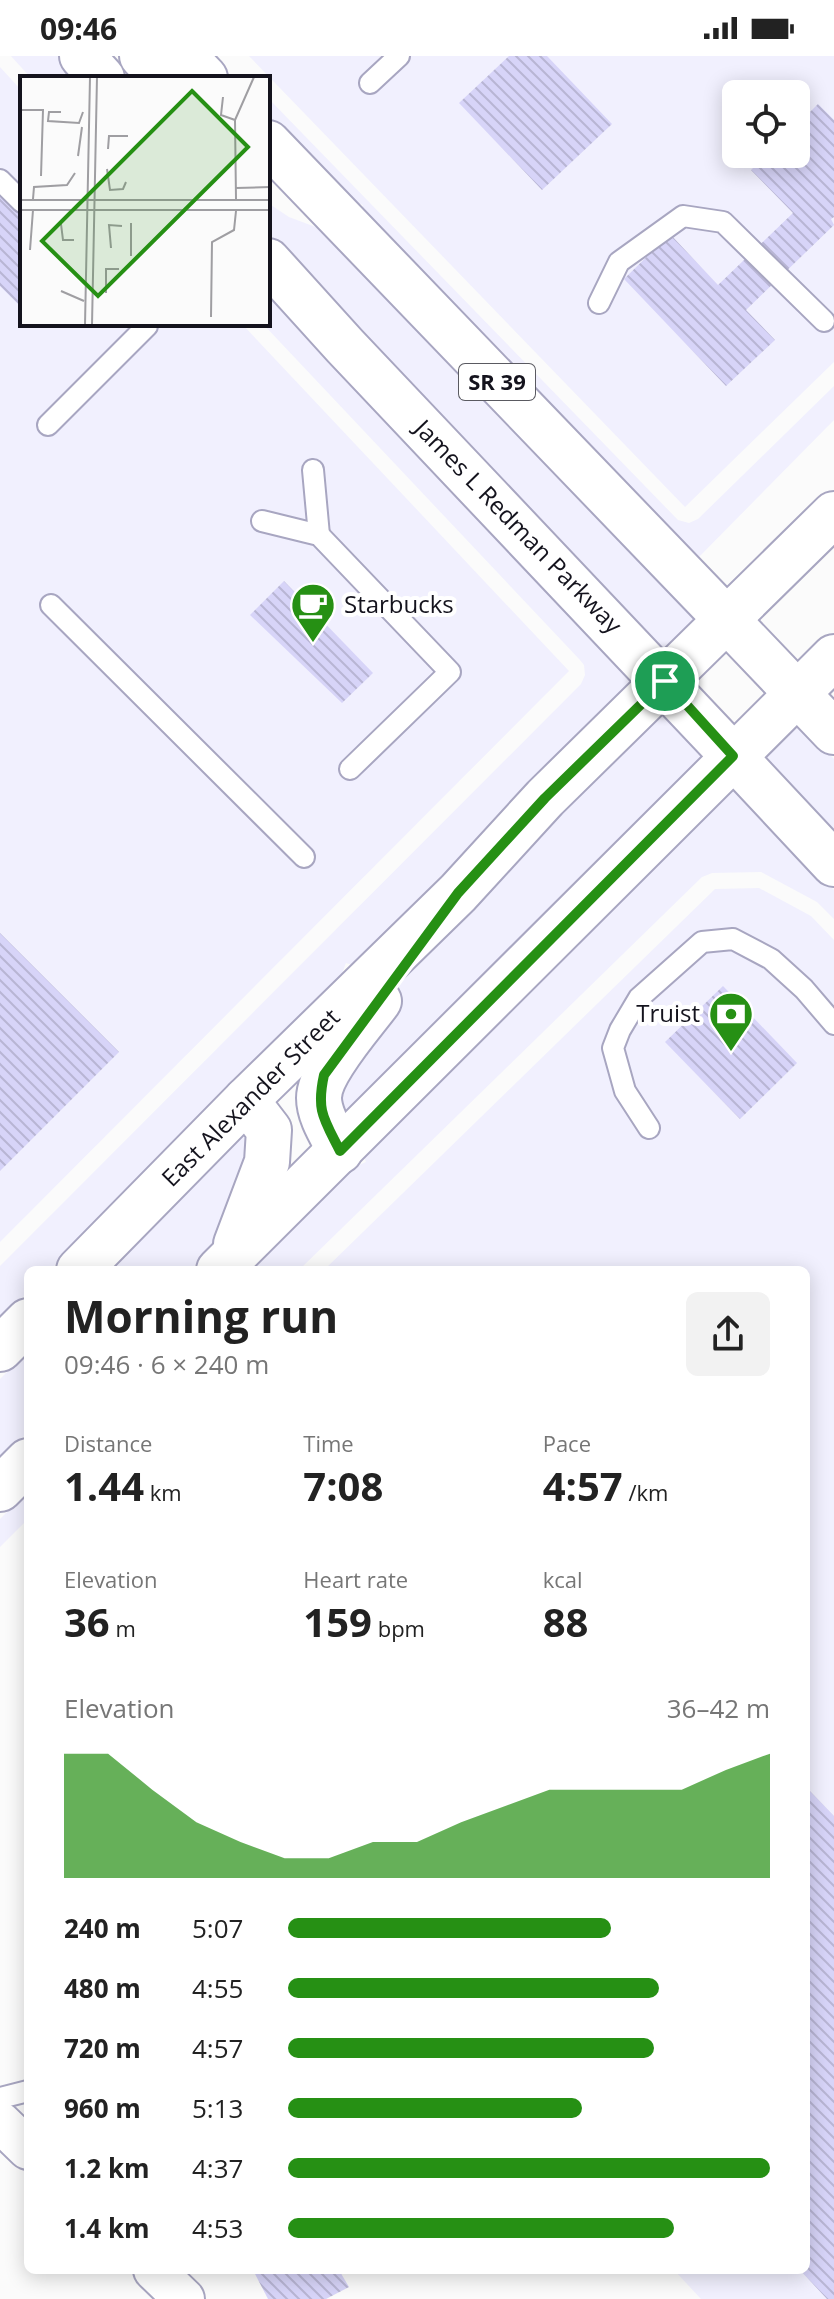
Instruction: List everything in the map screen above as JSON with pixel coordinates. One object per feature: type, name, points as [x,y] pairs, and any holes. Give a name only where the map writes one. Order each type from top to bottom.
[{"type":"main road","points":[[82,56],[100,76]]},
{"type":"main road","points":[[142,56],[161,76]]},
{"type":"main road","points":[[184,56],[203,76]]},
{"type":"main road","name":"SR 39","points":[[270,145],[727,620]]},
{"type":"main road","points":[[270,182],[299,201],[338,216]]},
{"type":"main road","name":"James L Redman Parkway","points":[[270,263],[834,864]]},
{"type":"main road","name":"East Alexander Street","points":[[83,1266],[246,1100],[458,893],[545,798],[834,514]]},
{"type":"main road","points":[[727,620],[834,732]]},
{"type":"main road","points":[[225,1264],[834,657]]},
{"type":"main road","points":[[340,1151],[323,1117],[319,1097],[324,1075],[458,893]]},
{"type":"main road","points":[[225,1264],[267,1162],[269,1130],[246,1100]]},
{"type":"main road","points":[[0,1489],[24,1465]]},
{"type":"street","points":[[0,2122],[24,2145]]},
{"type":"street","points":[[158,2274],[184,2299]]},
{"type":"lane","points":[[370,83],[399,56]]},
{"type":"lane","points":[[0,180],[20,200]]},
{"type":"lane","points":[[599,303],[619,262],[683,216],[723,222],[824,321]]},
{"type":"lane","points":[[48,425],[147,326]]},
{"type":"lane","points":[[313,470],[319,535]]},
{"type":"lane","points":[[262,521],[319,535],[450,672],[350,769]]},
{"type":"lane","points":[[51,605],[304,857]]},
{"type":"lane","points":[[649,1128],[625,1091],[613,1048],[639,998],[702,942],[733,939],[771,959],[804,989],[834,1024]]},
{"type":"lane","points":[[0,2098],[24,2092]]},
{"type":"shaded area","points":[[11,56],[59,56],[77,76],[29,76]]},
{"type":"shaded area","points":[[249,56],[834,56],[834,362],[685,507]]},
{"type":"shaded area","points":[[0,67],[20,89],[20,326],[244,326],[569,671],[0,1242]]},
{"type":"shaded area","points":[[270,100],[678,520],[689,523],[698,519],[834,386],[834,420],[696,560],[361,212],[363,205],[348,199],[270,118]]},
{"type":"shaded area","points":[[270,204],[289,217],[329,232],[700,618],[663,653],[270,235]]},
{"type":"shaded area","points":[[270,289],[637,679],[352,965],[346,963],[341,976],[54,1266],[24,1266],[24,1296],[0,1320],[0,1266],[581,684],[585,675],[580,660],[265,326],[270,326]]},
{"type":"shaded area","points":[[665,709],[706,753],[344,1118],[339,1100],[375,1001]]},
{"type":"shaded area","points":[[798,721],[834,759],[834,837],[761,758]]},
{"type":"shaded area","points":[[734,784],[834,890],[834,919],[817,902],[761,872],[712,873],[702,877],[303,1266],[253,1266],[352,1168],[366,1162],[364,1157]]},
{"type":"shaded area","points":[[759,888],[811,916],[834,940],[834,2299],[701,2299],[678,2274],[810,2274],[810,1266],[328,1266],[715,889]]},
{"type":"shaded area","points":[[246,1130],[248,1156],[214,1247],[194,1266],[112,1266]]},
{"type":"shaded area","points":[[24,1355],[24,1436],[0,1460],[0,1379]]},
{"type":"shaded area","points":[[24,1495],[24,1523],[0,1547],[0,1519]]},
{"type":"building","points":[[509,56],[547,56],[612,124],[542,190],[459,103]]},
{"type":"building","points":[[818,104],[834,120],[834,217],[831,219],[834,225],[746,310],[775,340],[726,386],[624,279],[670,234],[718,285],[793,213],[751,170],[810,168],[810,112]]},
{"type":"building","points":[[0,194],[20,214],[20,306],[0,286]]},
{"type":"building","name":"Starbucks","points":[[284,581],[373,673],[342,703],[250,615]]},
{"type":"building","points":[[0,933],[119,1052],[0,1171]]},
{"type":"building","name":"Truist","points":[[723,986],[797,1063],[740,1119],[665,1042]]},
{"type":"building","points":[[810,1791],[834,1816],[834,2299],[827,2299],[804,2274],[810,2274]]},
{"type":"building","points":[[255,2274],[341,2274],[349,2287],[326,2299],[268,2299]]},
{"type":"place","name":"Starbucks","points":[[313,644]]},
{"type":"place","name":"Truist","points":[[731,1053]]},
{"type":"route","points":[[665,681],[733,756],[340,1151],[323,1117],[319,1097],[324,1075],[458,893],[545,798],[665,681]]}]
